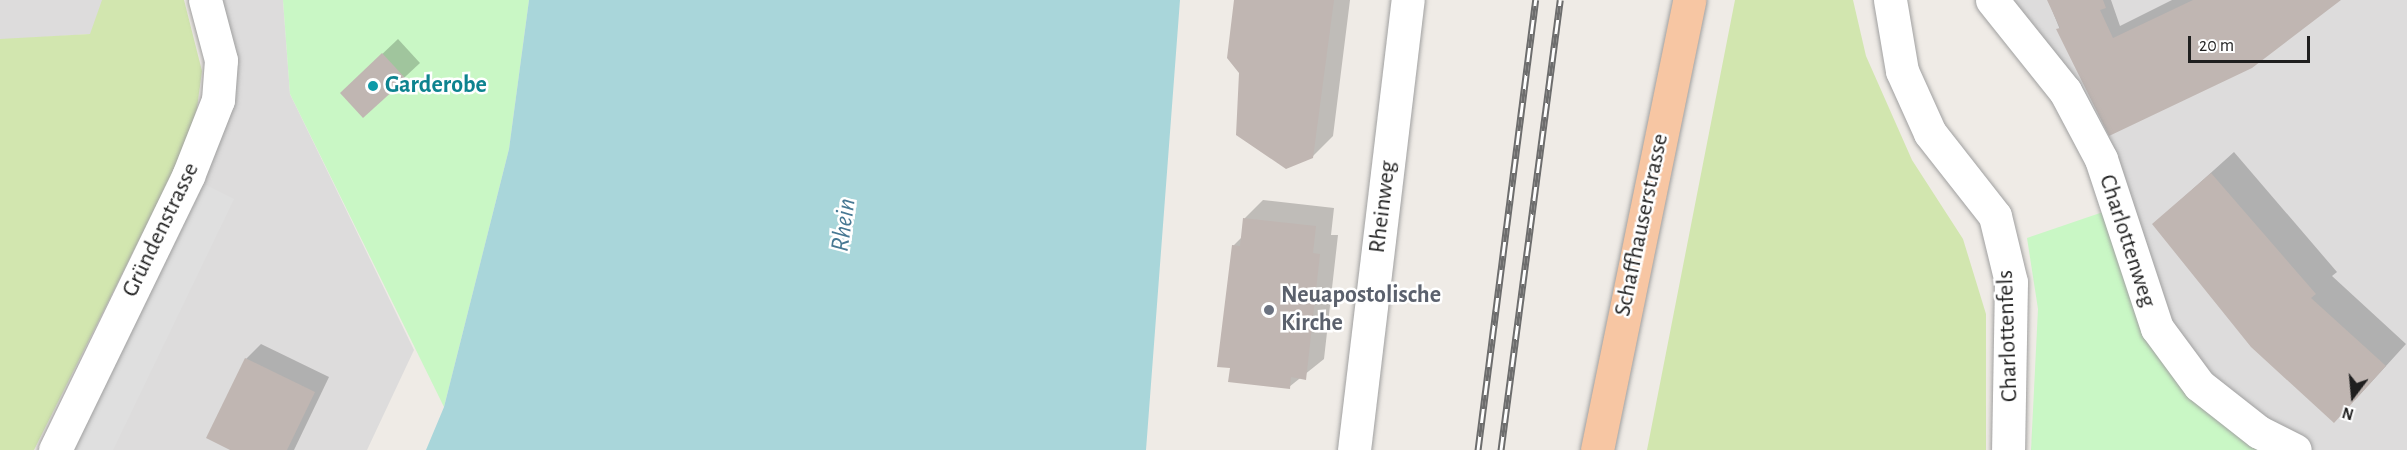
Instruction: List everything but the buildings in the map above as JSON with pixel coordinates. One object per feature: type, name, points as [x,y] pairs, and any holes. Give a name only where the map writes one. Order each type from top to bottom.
[{"type":"main road","name":"Schaffhauserstrasse","points":[[1597,450],[1689,0]]},
{"type":"street","name":"Gründenstrasse","points":[[55,450],[188,176],[218,100],[221,60],[205,0]]},
{"type":"street","name":"Rheinweg","points":[[1354,450],[1408,0]]},
{"type":"street","name":"Charlottenfels","points":[[1890,0],[1902,71],[1930,133],[1995,216],[2011,282],[2008,450]]},
{"type":"street","name":"Charlottenweg","points":[[1992,0],[2065,92],[2100,159],[2157,328],[2199,386],[2259,432],[2295,450]]},
{"type":"shaded area","points":[[0,0],[103,0],[91,34],[0,40]]},
{"type":"shaded area","points":[[205,0],[283,0],[290,94],[414,350],[367,450],[55,450],[206,136]]},
{"type":"shaded area","points":[[1992,0],[2407,0],[2407,450],[2295,450],[2199,385],[2101,159]]},
{"type":"shaded area","points":[[188,176],[234,199],[113,450],[55,450]]},
{"type":"green space","points":[[102,0],[184,0],[202,71],[197,108],[185,148],[34,450],[0,450],[0,39],[90,34]]},
{"type":"green space","points":[[283,0],[529,0],[509,149],[444,407],[290,94]]},
{"type":"green space","points":[[1735,0],[1853,0],[1866,56],[1912,160],[1963,239],[1986,314],[1986,450],[1647,450]]},
{"type":"green space","points":[[2103,212],[2162,357],[2275,450],[2031,450],[2038,309],[2027,238]]},
{"type":"water","name":"Rhein","points":[[529,0],[1180,0],[1146,450],[426,450],[444,407],[509,149]]},
{"type":"railway","points":[[1478,450],[1536,0]]},
{"type":"railway","points":[[1501,450],[1560,0]]},
{"type":"place","name":"Garderobe","points":[[373,86]]},
{"type":"place","name":"Neuapostolische Kirche","points":[[1269,310]]}]
